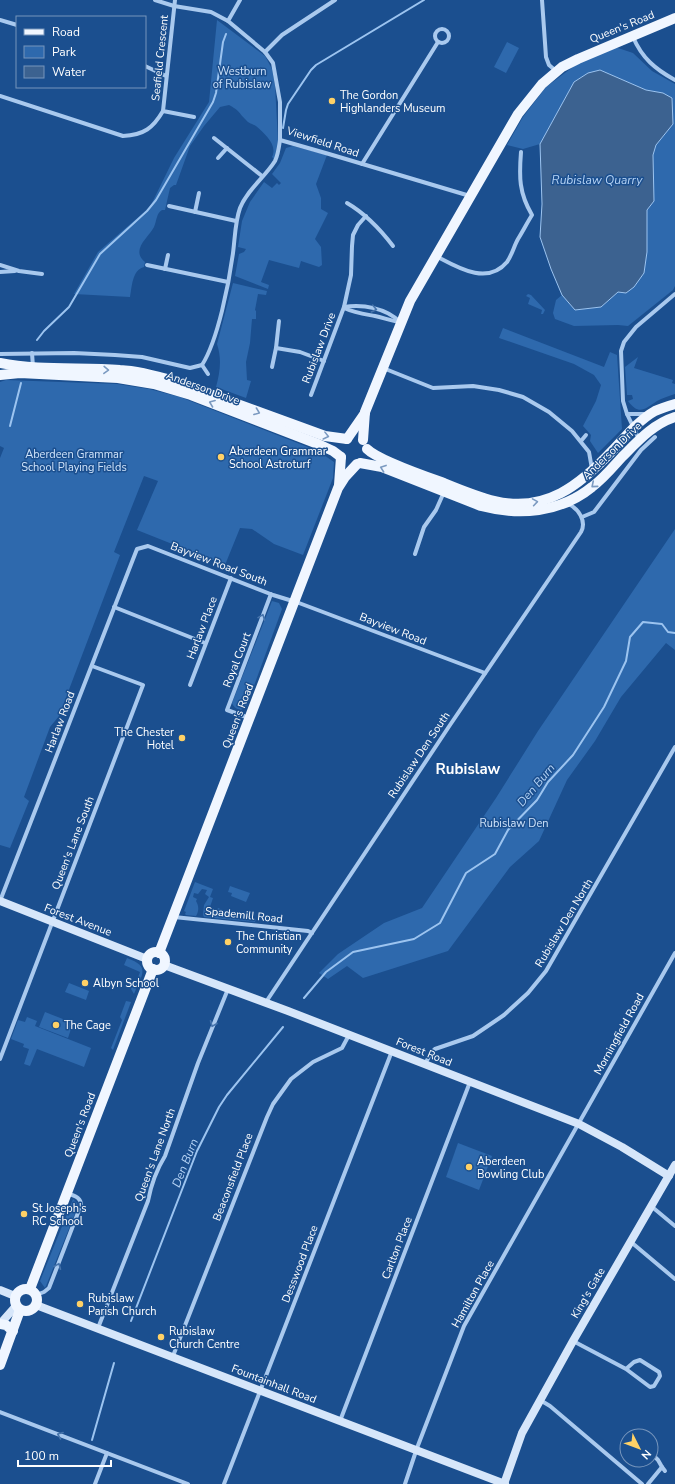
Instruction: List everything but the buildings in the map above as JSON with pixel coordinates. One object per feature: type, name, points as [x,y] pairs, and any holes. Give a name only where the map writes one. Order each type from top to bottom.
[{"type":"main road","name":"Queen's Road","points":[[365,412],[400,322],[410,301],[526,104],[542,84],[556,72],[578,59],[675,18]]},
{"type":"main road","name":"Anderson Drive","points":[[0,363],[33,367],[121,370],[154,375],[325,436],[347,439]]},
{"type":"main road","name":"Anderson Drive","points":[[0,375],[20,373],[118,378],[154,384],[190,395],[318,444],[333,451],[341,457]]},
{"type":"main road","name":"Anderson Drive","points":[[365,444],[375,455],[484,499],[513,504],[532,503],[554,497],[570,488],[592,471],[633,428],[649,414],[675,404]]},
{"type":"main road","name":"Anderson Drive","points":[[633,428],[645,426],[675,410]]},
{"type":"main road","points":[[365,412],[366,457],[358,464],[350,464],[341,457],[340,449],[365,412]]},
{"type":"main road","name":"Anderson Drive","points":[[358,464],[382,467],[481,506],[506,512],[535,511],[565,503],[584,493],[639,440],[655,427],[675,417]]},
{"type":"main road","points":[[347,439],[355,437],[365,444]]},
{"type":"main road","name":"Queen's Road","points":[[159,953],[338,487],[341,457]]},
{"type":"main road","name":"Queen's Road","points":[[338,487],[358,464]]},
{"type":"main road","points":[[159,953],[164,958],[164,965],[159,970],[153,970],[148,964],[148,959],[152,954],[159,953]]},
{"type":"main road","name":"Queen's Road","points":[[34,1296],[67,1193],[153,970]]},
{"type":"main road","points":[[0,1365],[13,1331],[18,1292],[22,1289],[34,1296],[29,1311],[17,1304]]},
{"type":"main road","points":[[0,1324],[6,1325],[13,1331]]},
{"type":"street","name":"Viewfield Road","points":[[156,0],[174,6],[211,12],[228,21],[265,52],[273,63],[280,102],[280,140],[470,197]]},
{"type":"street","name":"Seafield Crescent","points":[[175,0],[163,110],[194,117]]},
{"type":"street","points":[[228,21],[240,0]]},
{"type":"street","points":[[265,52],[282,35],[335,0]]},
{"type":"street","points":[[542,0],[546,57],[549,65],[556,72]]},
{"type":"street","points":[[0,20],[16,25]]},
{"type":"street","points":[[632,36],[643,56],[656,68],[675,80]]},
{"type":"street","points":[[362,164],[438,42]]},
{"type":"street","points":[[146,66],[166,76]]},
{"type":"street","points":[[0,96],[123,136],[134,136],[144,132],[157,122],[163,110]]},
{"type":"street","points":[[214,138],[262,176]]},
{"type":"street","points":[[208,374],[202,365],[208,357],[214,339],[228,282],[236,221],[240,207],[247,195],[277,157],[280,140]]},
{"type":"street","points":[[218,158],[227,148]]},
{"type":"street","points":[[436,256],[462,269],[478,274],[489,273],[500,268],[508,261],[532,215],[524,202],[520,181],[521,152]]},
{"type":"street","points":[[195,212],[199,193]]},
{"type":"street","points":[[347,203],[376,225],[393,246]]},
{"type":"street","points":[[169,206],[236,221]]},
{"type":"street","name":"Rubislaw Drive","points":[[311,395],[344,308],[351,275],[353,235],[358,225],[366,216]]},
{"type":"street","points":[[165,269],[168,255]]},
{"type":"street","points":[[0,265],[19,271],[42,274]]},
{"type":"street","points":[[147,265],[228,282]]},
{"type":"street","points":[[0,272],[19,271]]},
{"type":"street","points":[[639,440],[627,414],[623,401],[620,358],[624,342],[636,327],[675,294]]},
{"type":"street","points":[[344,308],[356,306],[378,309],[392,314],[400,322]]},
{"type":"street","points":[[344,308],[354,312],[400,322]]},
{"type":"street","points":[[272,367],[279,321]]},
{"type":"street","points":[[276,348],[300,352],[324,361]]},
{"type":"street","points":[[32,353],[33,367]]},
{"type":"street","name":"Anderson Drive","points":[[0,354],[74,353],[142,357],[190,368],[202,365]]},
{"type":"street","points":[[383,368],[433,388],[472,386],[499,390],[523,397],[549,412],[572,431],[589,452],[592,471]]},
{"type":"street","points":[[627,414],[649,414]]},
{"type":"street","points":[[581,441],[586,435]]},
{"type":"street","points":[[565,503],[570,505],[582,517],[594,512],[641,450],[656,437]]},
{"type":"street","points":[[415,554],[424,527],[436,510],[444,492]]},
{"type":"street","name":"Rubislaw Den South","points":[[266,1002],[485,673],[581,532],[584,525],[582,517]]},
{"type":"street","name":"Bayview Road South","points":[[137,549],[148,546],[294,602]]},
{"type":"street","name":"Harlaw Road","points":[[0,902],[137,549]]},
{"type":"street","name":"Harlaw Place","points":[[190,685],[231,578]]},
{"type":"street","name":"Royal Court","points":[[250,718],[227,710],[271,594]]},
{"type":"street","name":"Bayview Road","points":[[294,602],[485,673]]},
{"type":"street","points":[[114,607],[205,643]]},
{"type":"street","name":"Queen's Lane South","points":[[0,1059],[143,685],[92,666]]},
{"type":"street","name":"Rubislaw Den North","points":[[425,1064],[430,1053],[435,1049],[473,1036],[504,1015],[528,993],[546,971],[675,747]]},
{"type":"street","name":"Forest Avenue","points":[[0,902],[148,959]]},
{"type":"street","name":"Spademill Road","points":[[173,917],[301,930],[312,933]]},
{"type":"street","name":"Morningfield Road","points":[[579,1124],[675,953]]},
{"type":"street","name":"Forest Road","points":[[164,965],[266,1002],[579,1124],[622,1147],[669,1176]]},
{"type":"street","name":"Queen's Lane North","points":[[98,1328],[148,1201],[161,1162],[165,1156],[228,988]]},
{"type":"street","name":"Beaconsfield Place","points":[[173,1356],[266,1117],[273,1104],[291,1079],[303,1068],[342,1048],[349,1035]]},
{"type":"street","name":"Desswood Place","points":[[224,1484],[392,1051]]},
{"type":"street","name":"Carlton Place","points":[[340,1420],[470,1082]]},
{"type":"street","name":"Hamilton Place","points":[[405,1484],[416,1450],[464,1326],[579,1124]]},
{"type":"street","name":"King's Gate","points":[[505,1484],[522,1433],[573,1341],[675,1166]]},
{"type":"street","points":[[34,1296],[49,1288],[82,1205],[78,1198],[67,1193]]},
{"type":"street","points":[[651,1206],[675,1226]]},
{"type":"street","points":[[630,1242],[675,1279]]},
{"type":"street","points":[[0,1290],[17,1304],[0,1324]]},
{"type":"street","name":"Fountainhall Road","points":[[34,1296],[98,1328],[505,1484]]},
{"type":"street","points":[[573,1341],[626,1369],[650,1387],[654,1386],[660,1376],[659,1372],[640,1360],[634,1362],[626,1369]]},
{"type":"street","points":[[540,1400],[550,1406],[639,1483]]},
{"type":"street","points":[[0,1412],[188,1484]]},
{"type":"street","points":[[95,1484],[107,1453]]},
{"type":"street","points":[[648,1484],[663,1469],[659,1462]]},
{"type":"green space","name":"Westburn of Rubislaw","points":[[217,20],[265,56],[272,69],[275,85],[278,141],[275,160],[272,157],[273,148],[270,140],[256,126],[249,123],[233,107],[229,105],[220,107],[190,146],[176,185],[170,188],[165,210],[162,210],[159,213],[154,227],[140,248],[139,253],[145,262],[144,267],[135,275],[130,297],[74,294],[98,252],[150,207],[174,158],[209,102]]},
{"type":"green space","points":[[507,42],[519,48],[506,73],[494,67]]},
{"type":"green space","points":[[615,47],[633,53],[652,71],[675,84],[675,286],[673,290],[628,326],[574,326],[555,319],[553,313],[556,300],[562,295],[575,310],[601,307],[618,292],[647,252],[647,210],[654,201],[653,155],[656,145],[673,124],[663,93],[646,90],[600,70],[588,73],[574,82],[540,144],[523,149],[507,145],[523,117],[546,87],[577,64]]},
{"type":"green space","points":[[293,146],[327,155],[316,184],[321,198],[321,209],[328,213],[315,239],[321,247],[322,265],[319,267],[301,261],[299,268],[269,260],[261,282],[269,285],[268,289],[235,276],[239,254],[244,252],[246,249],[238,247],[242,221],[250,202],[264,182],[272,188],[277,183],[279,185],[281,183],[272,174],[280,163],[286,148]]},
{"type":"green space","points":[[233,283],[267,291],[266,295],[258,294],[255,310],[256,319],[252,319],[250,343],[246,362],[247,380],[251,381],[246,398],[216,387],[220,366],[220,355],[217,344]]},
{"type":"green space","points":[[528,294],[531,295],[545,310],[543,314],[541,314],[542,310],[528,304],[530,298],[526,296]]},
{"type":"green space","points":[[503,328],[604,367],[610,352],[617,355],[622,429],[598,453],[590,441],[591,435],[583,426],[596,401],[601,385],[594,375],[574,364],[499,338]]},
{"type":"green space","points":[[638,357],[634,368],[673,380],[672,383],[675,384],[675,394],[659,400],[642,410],[632,406],[628,401],[633,399],[632,395],[627,395],[625,367]]},
{"type":"green space","name":"Aberdeen Grammar School Playing Fields","points":[[6,380],[117,384],[149,389],[180,397],[318,451],[334,462],[333,478],[303,555],[274,544],[252,529],[240,528],[225,565],[137,530],[158,481],[144,476],[114,552],[120,555],[59,716],[50,727],[24,797],[29,801],[10,848],[0,845],[0,458],[4,448],[0,446],[0,382]]},
{"type":"green space","name":"Rubislaw Den","points":[[675,529],[675,650],[666,643],[621,697],[595,741],[567,780],[539,841],[510,867],[448,951],[363,978],[347,966],[328,979],[319,973],[338,954],[384,923],[422,908],[496,798],[538,731]]},
{"type":"green space","points":[[272,601],[279,603],[282,609],[247,705],[240,710],[237,709],[232,703]]},
{"type":"green space","points":[[195,882],[213,889],[210,897],[213,898],[210,907],[217,910],[218,908],[230,913],[229,916],[256,919],[255,922],[204,917],[204,905],[209,897],[205,894],[207,890],[202,889],[198,894],[194,893],[193,897],[197,899],[196,901],[198,905],[198,912],[196,916],[186,915],[186,912],[184,911]]},
{"type":"green space","points":[[230,886],[250,893],[246,902],[231,896],[232,893],[228,892]]},
{"type":"green space","points":[[127,958],[135,961],[142,968],[142,976],[134,994],[131,989],[135,986],[140,972],[124,965]]},
{"type":"green space","points":[[69,983],[89,991],[86,1000],[65,992]]},
{"type":"green space","points":[[126,1001],[131,1002],[113,1050],[111,1048],[122,1020],[120,1017]]},
{"type":"green space","name":"The Cage","points":[[45,1012],[73,1023],[68,1038],[39,1027]]},
{"type":"green space","points":[[27,1017],[37,1021],[35,1026],[91,1048],[84,1067],[37,1049],[30,1066],[24,1064],[29,1049],[23,1047],[24,1044],[11,1039],[18,1020],[25,1022]]},
{"type":"green space","name":"Aberdeen Bowling Club","points":[[458,1143],[492,1156],[479,1190],[446,1177]]},
{"type":"green space","points":[[73,1199],[78,1206],[45,1288],[40,1281]]},
{"type":"water","name":"Rubislaw Quarry","points":[[600,70],[646,90],[663,93],[672,98],[673,124],[656,145],[653,155],[654,201],[647,210],[647,252],[644,273],[634,287],[626,293],[618,292],[601,307],[575,310],[562,295],[540,237],[542,204],[540,144],[574,82],[588,73]]},
{"type":"waterway","points":[[283,128],[288,104],[316,65],[424,0]]},
{"type":"waterway","points":[[37,340],[44,331],[69,307],[100,254],[147,211],[156,200],[213,102],[216,93],[223,42],[226,34]]},
{"type":"waterway","points":[[10,426],[21,383]]},
{"type":"waterway","name":"Den Burn","points":[[304,998],[326,972],[353,952],[414,939],[440,923],[466,873],[495,854],[508,830],[537,800],[548,782],[573,755],[604,707],[626,661],[630,637],[643,622],[662,624],[668,632],[675,633]]},
{"type":"waterway","name":"Den Burn","points":[[131,1321],[197,1151],[219,1107],[227,1095],[283,1027]]},
{"type":"waterway","name":"Den Burn","points":[[92,1440],[114,1363]]},
{"type":"place","name":"The Gordon Highlanders Museum","points":[[332,101]]},
{"type":"place","name":"Aberdeen Grammar School Astroturf","points":[[221,457]]},
{"type":"place","name":"The Chester Hotel","points":[[182,738]]},
{"type":"place","name":"The Christian Community","points":[[228,942]]},
{"type":"place","name":"Albyn School","points":[[85,983]]},
{"type":"place","name":"The Cage","points":[[56,1025]]},
{"type":"place","name":"Aberdeen Bowling Club","points":[[469,1167]]},
{"type":"place","name":"St Joseph's RC School","points":[[24,1214]]},
{"type":"place","name":"Rubislaw Parish Church","points":[[80,1304]]},
{"type":"place","name":"Rubislaw Church Centre","points":[[161,1337]]},
{"type":"district","name":"Rubislaw","points":[[468,769]]}]
